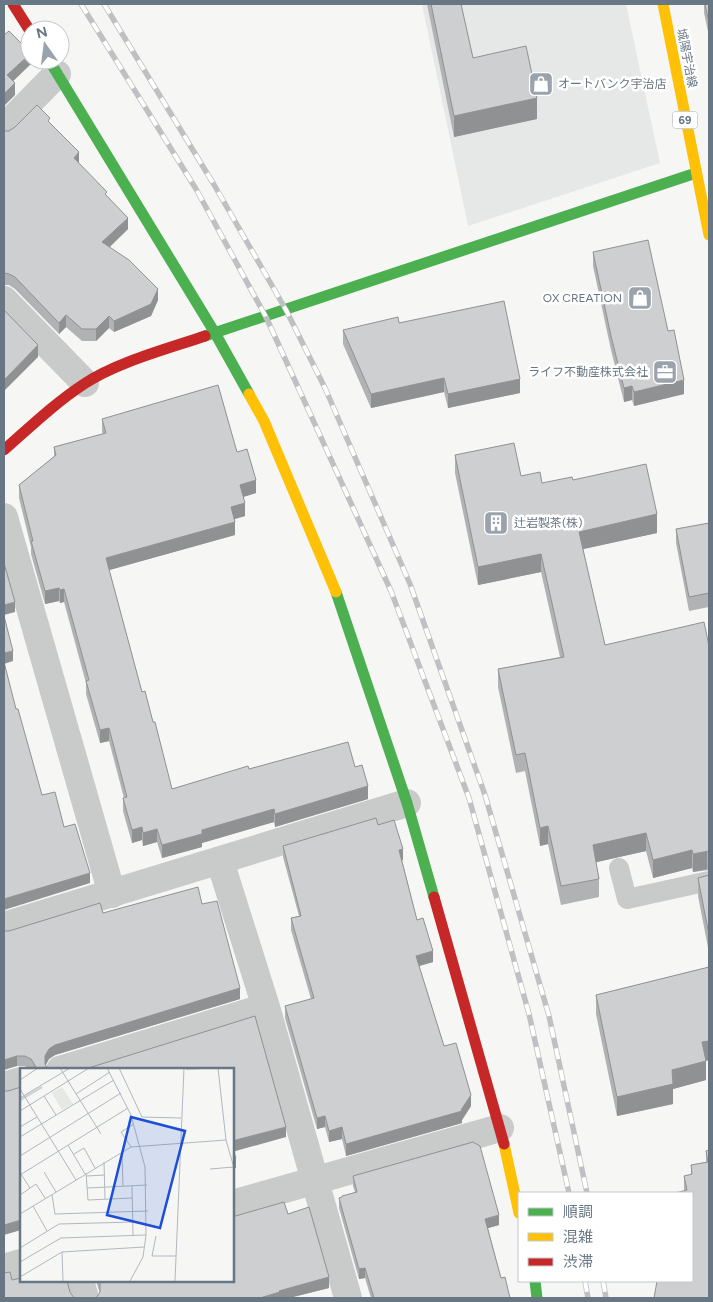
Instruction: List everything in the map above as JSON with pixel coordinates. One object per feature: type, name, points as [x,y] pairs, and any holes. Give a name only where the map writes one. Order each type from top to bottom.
[{"type":"street","points":[[13,4],[23,20]]},
{"type":"street","name":"城陽宇治線","points":[[663,4],[703,171],[709,235]]},
{"type":"street","points":[[4,128],[51,70]]},
{"type":"street","points":[[55,70],[215,333],[264,421],[335,588],[407,803],[500,1128],[518,1209]]},
{"type":"street","points":[[4,450],[46,413],[85,383],[128,362],[703,171]]},
{"type":"street","points":[[4,300],[85,383]]},
{"type":"street","points":[[4,517],[112,894]]},
{"type":"street","points":[[4,926],[407,803]]},
{"type":"street","points":[[220,861],[266,1007],[348,1298]]},
{"type":"street","points":[[67,1068],[266,1007]]},
{"type":"street","points":[[4,1086],[20,1081]]},
{"type":"street","points":[[234,1203],[500,1128]]},
{"type":"street","points":[[4,1268],[20,1263]]},
{"type":"street","points":[[80,1282],[85,1298]]},
{"type":"street","points":[[535,1282],[537,1298]]},
{"type":"lane","points":[[619,868],[627,899],[709,881]]},
{"type":"shaded area","name":"オートバンク宇治店","points":[[422,4],[626,4],[660,163],[468,226]]},
{"type":"building","points":[[431,4],[461,4],[473,58],[526,46],[537,98],[454,116]]},
{"type":"building","points":[[705,4],[709,4],[709,22]]},
{"type":"building","points":[[9,31],[20,42],[20,63],[7,75],[15,83],[4,94],[4,35]]},
{"type":"building","points":[[37,105],[50,118],[48,121],[79,152],[74,158],[107,192],[105,194],[128,218],[102,242],[129,260],[158,289],[151,304],[114,321],[109,316],[96,329],[82,329],[66,315],[59,323],[15,277],[4,273],[4,131],[9,131],[15,127]]},
{"type":"building","points":[[648,240],[668,331],[674,330],[684,380],[634,392],[632,386],[624,388],[593,252]]},
{"type":"building","points":[[504,301],[520,379],[448,394],[444,378],[371,394],[343,330],[398,317],[399,323]]},
{"type":"building","points":[[4,310],[38,345],[4,380]]},
{"type":"building","points":[[218,385],[237,452],[247,449],[256,480],[240,485],[245,503],[231,507],[235,522],[106,558],[142,692],[145,691],[153,722],[155,722],[172,789],[248,766],[249,769],[348,742],[355,767],[362,765],[368,786],[275,814],[274,809],[202,830],[202,834],[162,845],[157,829],[143,833],[142,827],[132,830],[123,798],[127,797],[109,728],[100,730],[86,681],[89,680],[64,589],[60,590],[59,588],[45,591],[31,541],[33,541],[19,485],[56,455],[54,447],[106,433],[102,419]]},
{"type":"building","points":[[514,443],[521,476],[540,472],[542,483],[572,477],[573,480],[646,464],[657,514],[579,532],[605,645],[704,622],[709,646],[709,851],[693,854],[692,850],[653,860],[646,833],[593,845],[599,879],[561,886],[548,826],[540,828],[525,753],[516,755],[498,669],[564,657],[541,554],[478,567],[455,455]]},
{"type":"building","points":[[709,523],[709,593],[689,597],[676,529]]},
{"type":"building","points":[[4,563],[15,602],[4,605]]},
{"type":"building","points":[[4,616],[13,651],[4,653]]},
{"type":"building","points":[[4,662],[42,795],[55,792],[64,827],[75,824],[90,873],[4,899]]},
{"type":"building","points":[[376,818],[378,825],[394,820],[403,849],[399,850],[417,920],[423,918],[433,951],[416,956],[444,1046],[456,1043],[471,1095],[462,1111],[346,1144],[342,1127],[329,1131],[325,1116],[317,1118],[285,1006],[314,998],[291,918],[301,916],[283,846]]},
{"type":"building","points":[[709,875],[709,935],[698,878]]},
{"type":"building","points":[[198,887],[202,904],[217,901],[240,988],[55,1045],[49,1049],[45,1056],[47,1068],[36,1068],[31,1059],[25,1056],[4,1060],[4,931],[100,903],[103,913]]},
{"type":"building","points":[[709,967],[709,1041],[702,1042],[706,1061],[672,1070],[673,1084],[617,1097],[596,995]]},
{"type":"building","points":[[255,1016],[286,1127],[234,1140],[234,1068],[88,1068]]},
{"type":"building","points":[[20,1087],[20,1220],[4,1225],[4,1091]]},
{"type":"building","points":[[473,1142],[480,1146],[499,1215],[485,1219],[501,1278],[505,1277],[510,1298],[374,1298],[365,1268],[359,1269],[339,1198],[357,1192],[353,1176]]},
{"type":"building","points":[[709,1150],[709,1298],[654,1298],[657,1282],[693,1282],[693,1192],[679,1192],[687,1190],[684,1176],[692,1174],[691,1165],[708,1162],[706,1151]]},
{"type":"building","points":[[284,1202],[288,1214],[309,1207],[329,1277],[260,1298],[96,1298],[100,1292],[99,1282],[234,1282],[234,1216]]},
{"type":"building","points":[[10,1272],[12,1280],[20,1278],[20,1282],[67,1282],[74,1298],[4,1298],[4,1273]]},
{"type":"railway","points":[[81,4],[196,189],[266,317],[391,591],[469,798],[529,1014],[569,1192]]},
{"type":"railway","points":[[104,4],[213,183],[286,310],[325,388],[410,584],[485,795],[549,1016],[587,1192]]},
{"type":"railway","points":[[585,1282],[588,1298]]},
{"type":"railway","points":[[603,1282],[606,1298]]},
{"type":"traffic: fast","points":[[55,70],[215,333],[249,394]]},
{"type":"traffic: fast","points":[[205,336],[696,173]]},
{"type":"traffic: fast","points":[[336,592],[407,803],[434,897]]},
{"type":"traffic: fast","points":[[535,1282],[537,1298]]},
{"type":"traffic: slow","points":[[663,4],[709,235]]},
{"type":"traffic: slow","points":[[249,394],[264,421],[336,592]]},
{"type":"traffic: slow","points":[[504,1144],[518,1208]]},
{"type":"traffic: jam","points":[[13,4],[23,20]]},
{"type":"traffic: jam","points":[[4,450],[63,399],[97,376],[143,357],[205,336]]},
{"type":"traffic: jam","points":[[434,897],[504,1144]]},
{"type":"place","name":"オートバンク宇治店","points":[[541,84]]},
{"type":"place","name":"OX CREATION","points":[[640,298]]},
{"type":"place","name":"ライフ不動産株式会社","points":[[665,372]]},
{"type":"place","name":"辻岩製茶(株)","points":[[496,523]]}]
